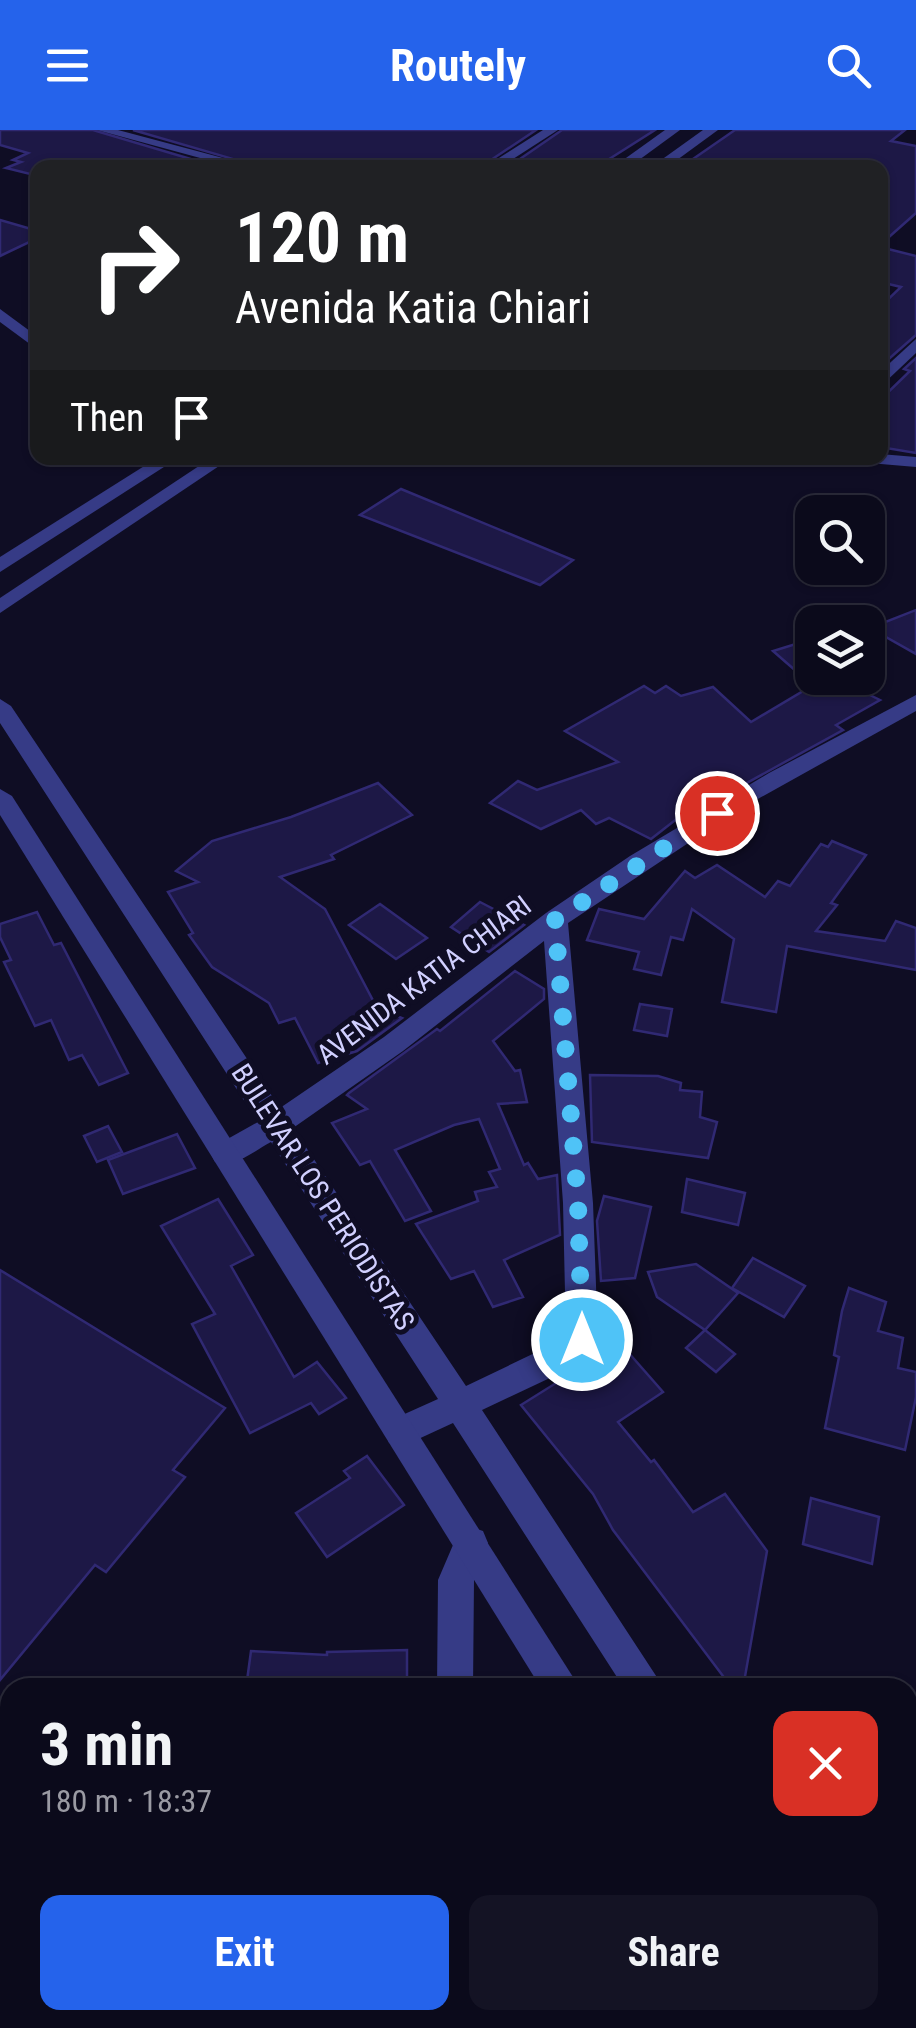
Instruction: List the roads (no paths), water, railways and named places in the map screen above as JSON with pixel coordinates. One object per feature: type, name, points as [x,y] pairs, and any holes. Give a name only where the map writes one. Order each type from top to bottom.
[{"type":"street","points":[[103,130],[223,160]]},
{"type":"street","points":[[501,160],[552,130]]},
{"type":"street","points":[[630,160],[674,130]]},
{"type":"street","points":[[668,160],[712,130]]},
{"type":"street","points":[[0,314],[30,339]]},
{"type":"street","points":[[888,374],[916,344]]},
{"type":"street","points":[[888,460],[916,462]]},
{"type":"street","points":[[0,566],[158,465]]},
{"type":"street","points":[[0,606],[212,465]]},
{"type":"street","points":[[136,480],[159,480],[168,486],[168,494]]},
{"type":"street","name":"AVENIDA KATIA CHIARI","points":[[225,1154],[277,1126],[555,920],[717,813],[916,702]]},
{"type":"street","name":"BULEVAR LOS PERIODISTAS","points":[[0,706],[639,1678]]},
{"type":"street","name":"BULEVAR LOS PERIODISTAS","points":[[0,796],[556,1678]]},
{"type":"street","points":[[401,1432],[575,1351],[582,1340],[578,1203],[555,920]]},
{"type":"street","points":[[455,1678],[456,1580],[471,1543]]}]
